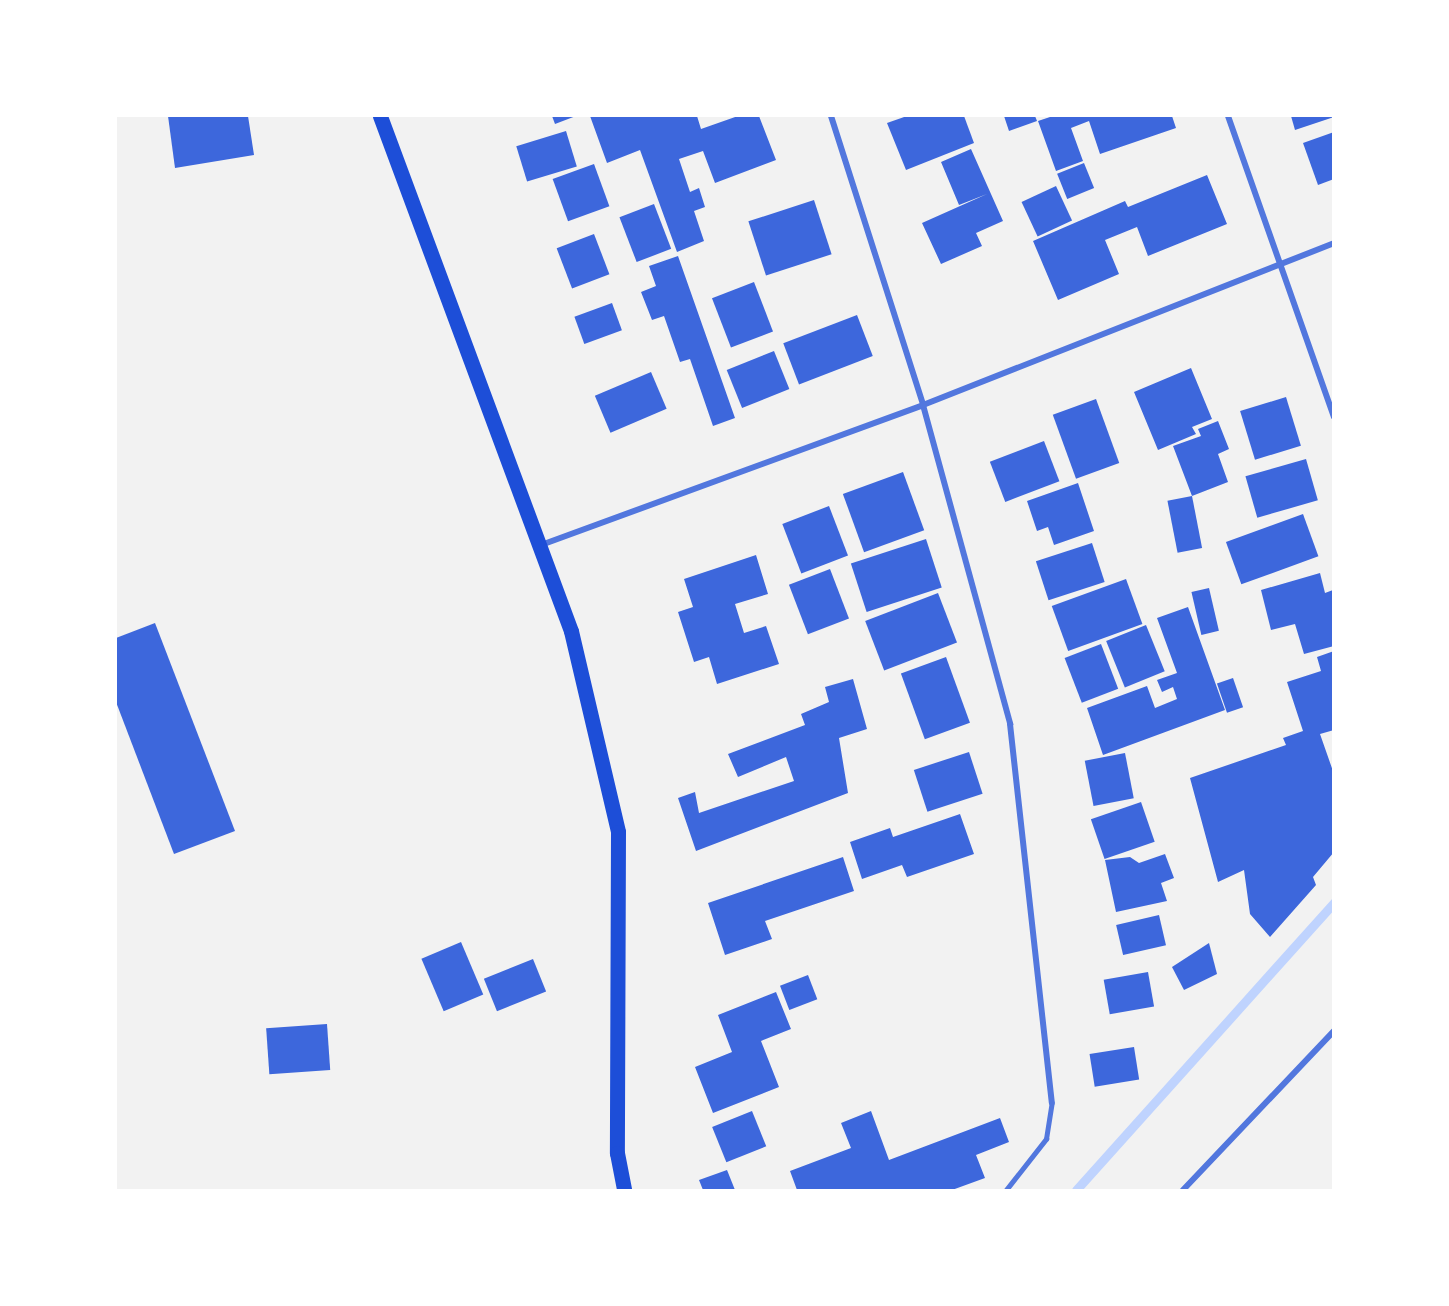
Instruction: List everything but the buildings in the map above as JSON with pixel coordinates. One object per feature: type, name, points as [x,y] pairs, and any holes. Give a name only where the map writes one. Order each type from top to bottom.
[{"type":"main road","points":[[380,116],[572,631],[618,832],[616,1153],[624,1191]]},
{"type":"street","points":[[831,116],[922,405],[1010,724],[1052,1103]]},
{"type":"street","points":[[1228,116],[1334,417]]},
{"type":"street","points":[[541,545],[922,405],[1334,243]]},
{"type":"street","points":[[1183,1191],[1334,1031]]},
{"type":"lane","points":[[1005,1191],[1046,1139],[1052,1103]]},
{"type":"waterway","points":[[1076,1190],[1334,902]]}]
